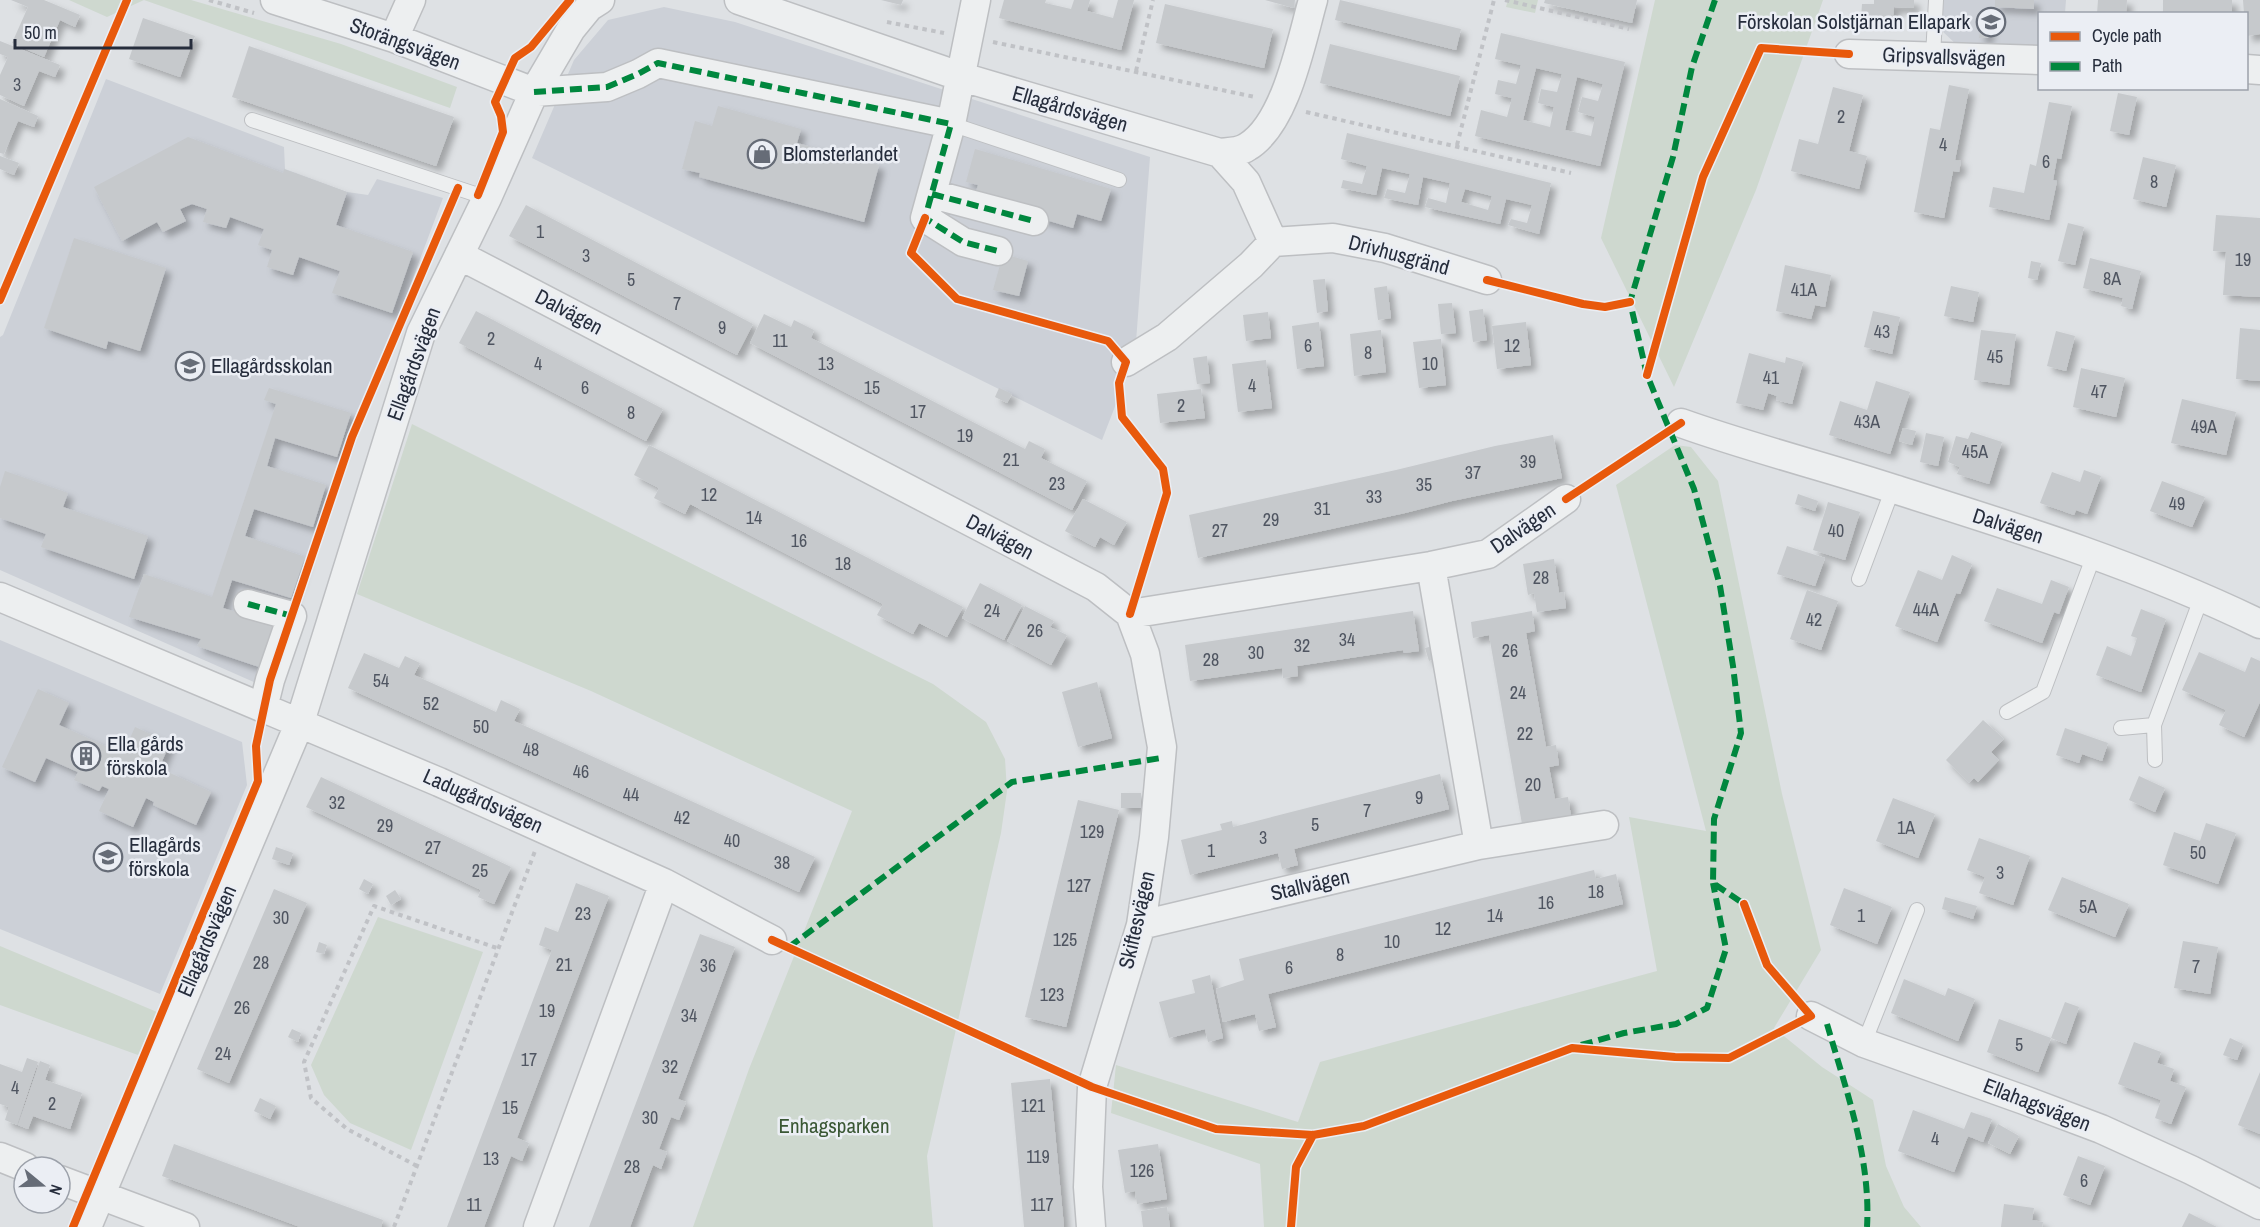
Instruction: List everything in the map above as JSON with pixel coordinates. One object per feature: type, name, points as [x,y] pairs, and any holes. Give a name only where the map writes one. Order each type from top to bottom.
[{"type":"street","name":"Storängsvägen","points":[[275,0],[394,38],[509,69],[534,92]]},
{"type":"street","points":[[394,38],[411,0]]},
{"type":"street","name":"Ellagårdsvägen","points":[[87,1227],[300,722],[421,333],[487,198],[534,92],[571,29],[589,8],[600,0]]},
{"type":"street","name":"Ellagårdsvägen","points":[[739,0],[962,77],[1220,153]]},
{"type":"street","points":[[975,0],[962,77],[925,218],[963,242],[999,251]]},
{"type":"street","points":[[1126,362],[1167,337],[1251,265],[1273,242],[1246,182],[1220,153],[1247,147],[1266,128],[1282,103],[1313,0]]},
{"type":"street","name":"Gripsvallsvägen","points":[[1849,54],[2038,60]]},
{"type":"street","points":[[534,92],[608,87],[658,63],[951,124]]},
{"type":"street","points":[[932,194],[1034,221]]},
{"type":"street","name":"Drivhusgränd","points":[[1273,242],[1333,238],[1385,248],[1487,280]]},
{"type":"street","name":"Dalvägen","points":[[459,255],[1096,587],[1130,614],[1431,566],[1488,554],[1566,499]]},
{"type":"street","name":"Dalvägen","points":[[1681,423],[1893,488],[2094,555],[2202,596],[2260,624]]},
{"type":"street","points":[[1431,566],[1479,845]]},
{"type":"street","points":[[0,597],[300,722]]},
{"type":"street","points":[[248,604],[292,616],[270,680],[264,708]]},
{"type":"street","name":"Skiftesvägen","points":[[1091,1227],[1088,1187],[1092,1087],[1141,925],[1154,837],[1162,747],[1145,654],[1130,614]]},
{"type":"street","name":"Ladugårdsvägen","points":[[300,722],[664,883],[772,940]]},
{"type":"street","name":"Stallvägen","points":[[1141,925],[1479,845],[1604,825]]},
{"type":"street","points":[[538,1227],[664,883]]},
{"type":"street","name":"Ellahagsvägen","points":[[1811,1016],[1864,1043],[2101,1129],[2260,1204]]},
{"type":"street","points":[[72,1185],[185,1227]]},
{"type":"lane","points":[[1934,56],[1936,0]]},
{"type":"lane","points":[[252,120],[487,198]]},
{"type":"lane","points":[[951,124],[1119,180]]},
{"type":"lane","points":[[1859,579],[1893,488]]},
{"type":"lane","points":[[2007,712],[2043,692],[2094,555]]},
{"type":"lane","points":[[2155,760],[2154,725],[2202,596]]},
{"type":"lane","points":[[2121,728],[2154,725]]},
{"type":"lane","points":[[1864,1043],[1917,910]]},
{"type":"path","points":[[1136,71],[1153,0]]},
{"type":"path","points":[[1457,145],[1494,0]]},
{"type":"path","points":[[1504,0],[1629,29]]},
{"type":"path","points":[[881,21],[968,36],[1282,103],[1316,116],[1457,145],[1571,173]]},
{"type":"path","points":[[394,1227],[543,828]]},
{"type":"path","points":[[417,1166],[347,1130],[311,1098],[304,1062],[374,906],[497,948]]},
{"type":"shaded area","name":"Förskolan Solstjärnan Ellapark","points":[[1943,0],[2066,0],[2065,12],[2038,12],[2038,49],[1958,46],[1941,30]]},
{"type":"shaded area","points":[[664,7],[735,22],[1150,157],[1135,355],[1102,440],[532,158],[574,60],[608,20]]},
{"type":"shaded area","name":"Ellagårdsskolan","points":[[106,79],[284,147],[285,169],[347,192],[368,195],[377,179],[443,198],[364,408],[358,409],[263,686],[0,570],[0,337],[3,335]]},
{"type":"shaded area","name":"Ellagårds förskola","points":[[0,640],[242,742],[247,785],[160,994],[0,929]]},
{"type":"green space","points":[[69,0],[144,0],[107,17]]},
{"type":"green space","points":[[144,0],[191,0],[341,44],[457,87],[450,108]]},
{"type":"green space","points":[[1508,0],[1538,0],[1535,13],[1506,7]]},
{"type":"green space","points":[[1655,0],[1823,0],[1756,190],[1674,387],[1601,238]]},
{"type":"green space","name":"Enhagsparken","points":[[412,424],[933,684],[986,722],[1005,759],[1007,791],[1001,833],[927,1156],[933,1227],[693,1227],[749,1069],[852,811],[591,691],[357,594]]},
{"type":"green space","points":[[1675,445],[1691,447],[1718,481],[1782,794],[1821,950],[1774,1028],[1822,1067],[1873,1100],[1886,1166],[1904,1207],[1921,1227],[1264,1227],[1260,1164],[1111,1113],[1116,1065],[1298,1122],[1320,1062],[1657,971],[1629,817],[1706,831],[1616,485]]},
{"type":"green space","points":[[378,917],[483,952],[411,1150],[350,1123],[324,1095],[311,1065]]},
{"type":"green space","points":[[0,946],[157,1012],[138,1055],[0,1005]]},
{"type":"building","points":[[11,0],[44,0],[80,15],[75,27],[60,20],[44,57],[12,43],[28,7]]},
{"type":"building","points":[[881,0],[903,0],[901,5]]},
{"type":"building","points":[[1004,0],[1046,0],[1045,3],[1071,9],[1074,0],[1090,0],[1087,11],[1113,18],[1118,0],[1134,0],[1121,50],[999,18]]},
{"type":"building","points":[[1265,0],[1295,0],[1294,8]]},
{"type":"building","points":[[1340,0],[1461,29],[1456,50],[1335,20]]},
{"type":"building","points":[[1545,0],[1637,0],[1632,23],[1544,3]]},
{"type":"building","points":[[1874,0],[1914,0],[1914,8],[1894,7],[1893,20],[1861,18],[1862,4],[1874,4]]},
{"type":"building","points":[[1995,0],[2034,0],[2034,9],[1995,7]]},
{"type":"building","points":[[2098,0],[2127,0],[2126,12],[2097,12]]},
{"type":"building","points":[[2163,0],[2232,0],[2232,12],[2163,12]]},
{"type":"building","points":[[2243,0],[2260,0],[2260,34],[2248,36],[2248,12],[2244,12]]},
{"type":"building","points":[[1165,4],[1273,29],[1264,68],[1156,43]]},
{"type":"building","points":[[143,18],[195,36],[180,77],[129,59]]},
{"type":"building","points":[[1981,25],[1989,26],[1988,38],[1979,38]]},
{"type":"building","points":[[1501,33],[1625,62],[1600,166],[1475,136],[1481,110],[1507,117],[1512,98],[1495,94],[1498,80],[1516,84],[1521,65],[1495,59]],"holes":[[[1536,68],[1562,74],[1557,92],[1541,89],[1538,103],[1554,107],[1550,127],[1523,120]],[[1577,77],[1603,84],[1598,101],[1582,97],[1578,112],[1595,117],[1591,136],[1565,130]]]},
{"type":"building","points":[[0,41],[60,65],[55,77],[39,71],[24,106],[0,95],[0,75],[8,57],[0,54]]},
{"type":"building","points":[[1330,44],[1460,76],[1450,116],[1320,83]]},
{"type":"building","points":[[249,46],[454,117],[436,166],[232,97]]},
{"type":"building","points":[[1949,85],[1969,89],[1955,160],[1961,161],[1959,172],[1953,171],[1944,218],[1914,212],[1930,128],[1940,130]]},
{"type":"building","points":[[1833,87],[1863,95],[1849,151],[1867,156],[1859,189],[1791,171],[1799,139],[1818,144]]},
{"type":"building","points":[[2118,93],[2137,97],[2129,135],[2110,131]]},
{"type":"building","points":[[0,99],[38,116],[34,127],[18,121],[4,154],[0,153]]},
{"type":"building","points":[[2049,102],[2072,106],[2061,159],[2057,158],[2053,180],[2057,181],[2049,220],[1989,207],[1993,187],[2024,193],[2030,164],[2036,166]]},
{"type":"building","name":"Blomsterlandet","points":[[718,106],[801,129],[797,143],[879,165],[864,222],[699,177],[700,173],[682,169],[695,121],[712,126]]},
{"type":"building","points":[[1347,133],[1551,183],[1539,234],[1508,225],[1511,219],[1527,223],[1532,205],[1506,199],[1500,224],[1425,207],[1428,198],[1446,203],[1450,183],[1423,177],[1418,205],[1384,198],[1387,189],[1405,193],[1410,174],[1382,168],[1376,195],[1341,188],[1343,180],[1362,184],[1367,166],[1341,159]],"holes":[[[1465,189],[1492,196],[1488,210],[1461,202]]]},
{"type":"building","points":[[188,137],[283,173],[284,169],[347,192],[336,225],[413,252],[392,313],[332,293],[340,271],[299,257],[293,275],[267,267],[272,250],[258,245],[264,229],[230,217],[226,228],[203,222],[207,209],[192,204],[180,209],[186,221],[163,232],[157,222],[122,241],[94,187]]},
{"type":"building","points":[[975,149],[1111,189],[1101,221],[1077,214],[1073,228],[974,199],[978,185],[966,182]]},
{"type":"building","points":[[0,156],[19,163],[14,175],[0,169]]},
{"type":"building","points":[[2143,157],[2176,165],[2166,207],[2133,199]]},
{"type":"building","points":[[526,205],[753,324],[737,355],[509,236]]},
{"type":"building","points":[[2216,215],[2260,218],[2260,297],[2223,295],[2226,252],[2213,251]]},
{"type":"building","points":[[2068,223],[2084,227],[2075,265],[2058,261]]},
{"type":"building","points":[[74,238],[166,268],[140,351],[108,341],[106,349],[44,328]]},
{"type":"building","points":[[1003,254],[1028,261],[1019,296],[993,290]]},
{"type":"building","points":[[2090,258],[2141,271],[2132,309],[2121,306],[2123,298],[2083,288]]},
{"type":"building","points":[[2031,261],[2041,263],[2037,280],[2028,278]]},
{"type":"building","points":[[1785,265],[1831,275],[1825,307],[1815,305],[1811,319],[1776,311]]},
{"type":"building","points":[[1325,279],[1328,311],[1317,313],[1313,280]]},
{"type":"building","points":[[1387,286],[1391,318],[1378,320],[1374,288]]},
{"type":"building","points":[[1951,286],[1979,292],[1973,322],[1944,316]]},
{"type":"building","points":[[1452,303],[1456,333],[1441,334],[1438,304]]},
{"type":"building","points":[[1483,309],[1487,340],[1473,342],[1469,311]]},
{"type":"building","points":[[476,311],[663,409],[646,441],[459,343]]},
{"type":"building","points":[[1873,311],[1900,317],[1892,354],[1864,347]]},
{"type":"building","points":[[1268,312],[1271,338],[1246,341],[1243,315]]},
{"type":"building","points":[[764,314],[791,327],[794,320],[814,330],[811,338],[1025,449],[1029,441],[1045,449],[1041,458],[1087,481],[1072,510],[750,343]]},
{"type":"building","points":[[1319,322],[1324,366],[1297,369],[1292,326]]},
{"type":"building","points":[[1526,322],[1531,365],[1497,369],[1492,326]]},
{"type":"building","points":[[2240,328],[2260,330],[2260,381],[2236,379]]},
{"type":"building","points":[[1381,330],[1386,372],[1354,376],[1350,334]]},
{"type":"building","points":[[1981,330],[2016,334],[2009,385],[1974,380]]},
{"type":"building","points":[[2056,331],[2075,336],[2066,371],[2047,366]]},
{"type":"building","points":[[1441,339],[1446,385],[1419,388],[1413,342]]},
{"type":"building","points":[[1749,353],[1785,363],[1786,357],[1803,362],[1792,404],[1776,400],[1777,396],[1768,393],[1763,410],[1736,403]]},
{"type":"building","points":[[1207,356],[1210,383],[1197,384],[1193,358]]},
{"type":"building","points":[[1266,360],[1272,408],[1238,412],[1232,364]]},
{"type":"building","points":[[2081,368],[2125,378],[2116,417],[2073,407]]},
{"type":"building","points":[[1876,381],[1910,392],[1890,454],[1829,435],[1840,401],[1867,410]]},
{"type":"building","points":[[269,388],[351,413],[337,457],[275,438],[267,466],[326,485],[313,527],[254,509],[245,536],[305,557],[291,598],[232,580],[223,608],[284,627],[268,670],[197,646],[201,639],[129,617],[144,574],[212,597],[276,404],[264,400]]},
{"type":"building","points":[[999,388],[1012,394],[1007,403],[995,397]]},
{"type":"building","points":[[1201,389],[1205,418],[1160,423],[1157,394]]},
{"type":"building","points":[[2182,399],[2236,412],[2226,455],[2171,443]]},
{"type":"building","points":[[1903,428],[1916,431],[1912,445],[1899,441]]},
{"type":"building","points":[[1971,432],[2002,442],[1989,484],[1957,474],[1960,467],[1948,462],[1956,436],[1968,439]]},
{"type":"building","points":[[1926,433],[1944,437],[1938,466],[1920,462]]},
{"type":"building","points":[[1553,435],[1562,478],[1198,558],[1189,515]]},
{"type":"building","points":[[649,445],[963,607],[947,637],[919,623],[913,634],[877,615],[883,604],[690,504],[685,514],[654,498],[659,488],[634,475]]},
{"type":"building","points":[[2084,470],[2101,476],[2087,514],[2076,510],[2074,515],[2040,503],[2052,472],[2080,482]]},
{"type":"building","points":[[5,471],[68,493],[63,507],[148,536],[134,579],[41,547],[46,534],[0,518],[0,487]]},
{"type":"building","points":[[2162,481],[2205,497],[2192,527],[2150,511]]},
{"type":"building","points":[[1798,494],[1818,501],[1815,511],[1795,504]]},
{"type":"building","points":[[1083,499],[1127,522],[1114,545],[1100,537],[1095,547],[1065,531]]},
{"type":"building","points":[[1828,502],[1860,512],[1845,560],[1813,550]]},
{"type":"building","points":[[1787,546],[1825,558],[1815,586],[1777,574]]},
{"type":"building","points":[[1952,555],[1972,564],[1960,594],[1956,593],[1937,642],[1895,626],[1918,570],[1942,580]]},
{"type":"building","points":[[1554,559],[1559,593],[1564,592],[1566,608],[1537,612],[1534,593],[1528,595],[1523,564]]},
{"type":"building","points":[[2051,580],[2069,587],[2059,614],[2054,612],[2042,643],[1984,621],[1997,588],[2042,604]]},
{"type":"building","points":[[980,583],[1022,605],[1004,640],[962,618]]},
{"type":"building","points":[[1807,590],[1838,601],[1821,650],[1790,639]]},
{"type":"building","points":[[1025,606],[1054,621],[1050,627],[1067,635],[1051,665],[1007,641]]},
{"type":"building","points":[[2141,609],[2166,619],[2141,692],[2096,675],[2107,646],[2131,656],[2137,638],[2131,636]]},
{"type":"building","points":[[1413,611],[1419,651],[1404,653],[1403,650],[1297,666],[1298,676],[1283,678],[1282,668],[1190,681],[1185,645]]},
{"type":"building","points":[[1532,611],[1535,631],[1526,633],[1546,747],[1556,745],[1559,765],[1549,767],[1555,799],[1568,797],[1571,816],[1522,824],[1489,635],[1473,638],[1471,622]]},
{"type":"building","points":[[1433,646],[1437,658],[1429,661],[1425,648]]},
{"type":"building","points":[[2199,652],[2245,672],[2251,657],[2260,661],[2260,702],[2244,737],[2219,725],[2226,710],[2182,690]]},
{"type":"building","points":[[364,653],[399,668],[405,656],[420,663],[414,675],[496,712],[501,700],[520,709],[514,721],[815,857],[799,892],[348,688]]},
{"type":"building","points":[[1097,682],[1112,738],[1078,747],[1062,692]]},
{"type":"building","name":"Ella gårds förskola","points":[[38,689],[69,703],[59,725],[123,754],[135,727],[170,743],[157,773],[167,778],[170,773],[211,792],[196,825],[153,805],[154,802],[146,798],[133,827],[99,811],[109,789],[102,786],[99,791],[74,780],[78,772],[46,758],[35,782],[2,767]]},
{"type":"building","points":[[1983,720],[2004,739],[1991,752],[1999,760],[1978,782],[1974,778],[1969,783],[1946,760]]},
{"type":"building","points":[[2065,728],[2108,743],[2102,761],[2082,754],[2079,763],[2056,755]]},
{"type":"building","points":[[1440,774],[1449,809],[1294,849],[1298,865],[1282,869],[1278,853],[1190,875],[1181,840],[1222,830],[1220,824],[1232,821],[1233,827]]},
{"type":"building","points":[[2139,776],[2165,788],[2155,812],[2129,800]]},
{"type":"building","points":[[321,777],[511,867],[494,904],[478,897],[481,890],[306,807]]},
{"type":"building","points":[[1121,793],[1141,793],[1141,808],[1121,808]]},
{"type":"building","points":[[1893,798],[1935,814],[1918,858],[1876,841]]},
{"type":"building","points":[[1078,800],[1119,810],[1066,1027],[1025,1017]]},
{"type":"building","points":[[2206,823],[2236,833],[2218,884],[2163,865],[2174,832],[2200,841]]},
{"type":"building","points":[[1979,838],[2030,856],[2013,905],[1979,893],[1985,877],[1967,870]]},
{"type":"building","points":[[276,847],[293,853],[289,865],[272,859]]},
{"type":"building","points":[[1594,870],[1596,879],[1616,874],[1623,904],[1268,994],[1276,1027],[1259,1031],[1255,1014],[1223,1022],[1216,989],[1244,980],[1239,959]]},
{"type":"building","points":[[2062,877],[2129,904],[2115,937],[2048,910]]},
{"type":"building","points":[[364,879],[373,884],[368,894],[359,889]]},
{"type":"building","points":[[576,883],[609,896],[517,1138],[529,1143],[522,1161],[511,1156],[484,1227],[447,1227],[552,950],[539,945],[545,927],[558,932]]},
{"type":"building","points":[[1844,888],[1892,907],[1877,944],[1830,925]]},
{"type":"building","points":[[274,889],[307,903],[229,1083],[197,1069]]},
{"type":"building","points":[[395,890],[401,899],[391,905],[386,896]]},
{"type":"building","points":[[1945,897],[1977,906],[1973,919],[1942,909]]},
{"type":"building","points":[[700,934],[735,947],[678,1099],[686,1102],[679,1120],[671,1117],[659,1149],[667,1152],[661,1169],[653,1165],[630,1227],[589,1227]]},
{"type":"building","points":[[2183,941],[2218,947],[2210,994],[2174,988]]},
{"type":"building","points":[[319,942],[327,945],[324,954],[316,952]]},
{"type":"building","points":[[1210,975],[1223,1038],[1208,1042],[1205,1029],[1169,1038],[1159,1002],[1195,993],[1192,980]]},
{"type":"building","points":[[1904,979],[1945,996],[1948,988],[1975,999],[1958,1041],[1891,1013]]},
{"type":"building","points":[[2065,1002],[2079,1007],[2066,1044],[2051,1038]]},
{"type":"building","points":[[1999,1019],[2051,1038],[2038,1072],[1987,1052]]},
{"type":"building","points":[[292,1029],[301,1033],[298,1042],[288,1037]]},
{"type":"building","points":[[2230,1038],[2243,1044],[2237,1060],[2223,1055]]},
{"type":"building","points":[[2134,1042],[2161,1052],[2157,1063],[2174,1069],[2170,1081],[2186,1087],[2171,1124],[2155,1118],[2161,1100],[2118,1084]]},
{"type":"building","points":[[27,1058],[38,1062],[17,1125],[5,1120],[9,1107],[0,1104],[0,1064],[22,1072]]},
{"type":"building","points":[[40,1061],[50,1065],[45,1080],[82,1093],[70,1129],[33,1116],[28,1129],[18,1125]]},
{"type":"building","points":[[2260,1072],[2260,1134],[2238,1125]]},
{"type":"building","points":[[1050,1079],[1064,1227],[1024,1227],[1011,1083]]},
{"type":"building","points":[[260,1098],[276,1106],[270,1119],[254,1111]]},
{"type":"building","points":[[1913,1110],[1964,1129],[1971,1112],[1992,1119],[1983,1142],[1968,1136],[1954,1172],[1898,1151]]},
{"type":"building","points":[[1998,1124],[2019,1136],[2010,1154],[1988,1143]]},
{"type":"building","points":[[174,1144],[383,1220],[381,1227],[300,1227],[162,1176]]},
{"type":"building","points":[[1158,1144],[1167,1199],[1137,1204],[1135,1191],[1125,1193],[1118,1150]]},
{"type":"building","points":[[2078,1156],[2105,1166],[2090,1205],[2063,1195]]},
{"type":"building","points":[[2004,1204],[2034,1208],[2032,1220],[2043,1222],[2042,1227],[2001,1227]]},
{"type":"building","points":[[1167,1207],[1170,1227],[1143,1227],[1141,1211]]},
{"type":"building","points":[[2189,1213],[2217,1227],[2182,1227]]},
{"type":"marked path","points":[[1715,0],[1692,67],[1673,157],[1630,302],[1647,375],[1694,489],[1720,586],[1741,733],[1714,819],[1713,883],[1744,904]]},
{"type":"marked path","points":[[534,92],[607,87],[658,63],[951,124],[925,218],[963,242],[998,251]]},
{"type":"marked path","points":[[932,194],[1034,221]]},
{"type":"marked path","points":[[248,604],[292,616],[291,619]]},
{"type":"marked path","points":[[789,947],[1012,782],[1161,758]]},
{"type":"marked path","points":[[1581,1045],[1624,1033],[1676,1024],[1707,1008],[1726,949],[1713,883]]},
{"type":"marked path","points":[[1827,1024],[1856,1124],[1865,1175],[1867,1227]]},
{"type":"cycle path","points":[[0,300],[127,0]]},
{"type":"cycle path","points":[[478,195],[503,132],[501,116],[495,102],[515,58],[531,47],[570,0]]},
{"type":"cycle path","points":[[1647,375],[1703,177],[1761,48],[1849,54]]},
{"type":"cycle path","points":[[73,1227],[258,781],[256,746],[270,680],[352,437],[458,188]]},
{"type":"cycle path","points":[[925,218],[911,253],[957,299],[1108,341],[1126,362],[1119,383],[1122,417],[1163,469],[1167,493],[1130,614]]},
{"type":"cycle path","points":[[1487,280],[1583,304],[1605,307],[1630,302]]},
{"type":"cycle path","points":[[1566,499],[1681,423]]},
{"type":"cycle path","points":[[772,940],[1092,1087],[1216,1129],[1313,1135],[1364,1126],[1572,1048],[1675,1057],[1729,1058],[1811,1016],[1767,965],[1744,904]]},
{"type":"cycle path","points":[[1291,1227],[1296,1167],[1313,1135]]},
{"type":"place","name":"Förskolan Solstjärnan Ellapark","points":[[1991,22]]},
{"type":"place","name":"Blomsterlandet","points":[[762,154]]},
{"type":"place","name":"Ellagårdsskolan","points":[[190,366]]},
{"type":"place","name":"Ella gårds förskola","points":[[86,756]]},
{"type":"place","name":"Ellagårds förskola","points":[[108,857]]}]
